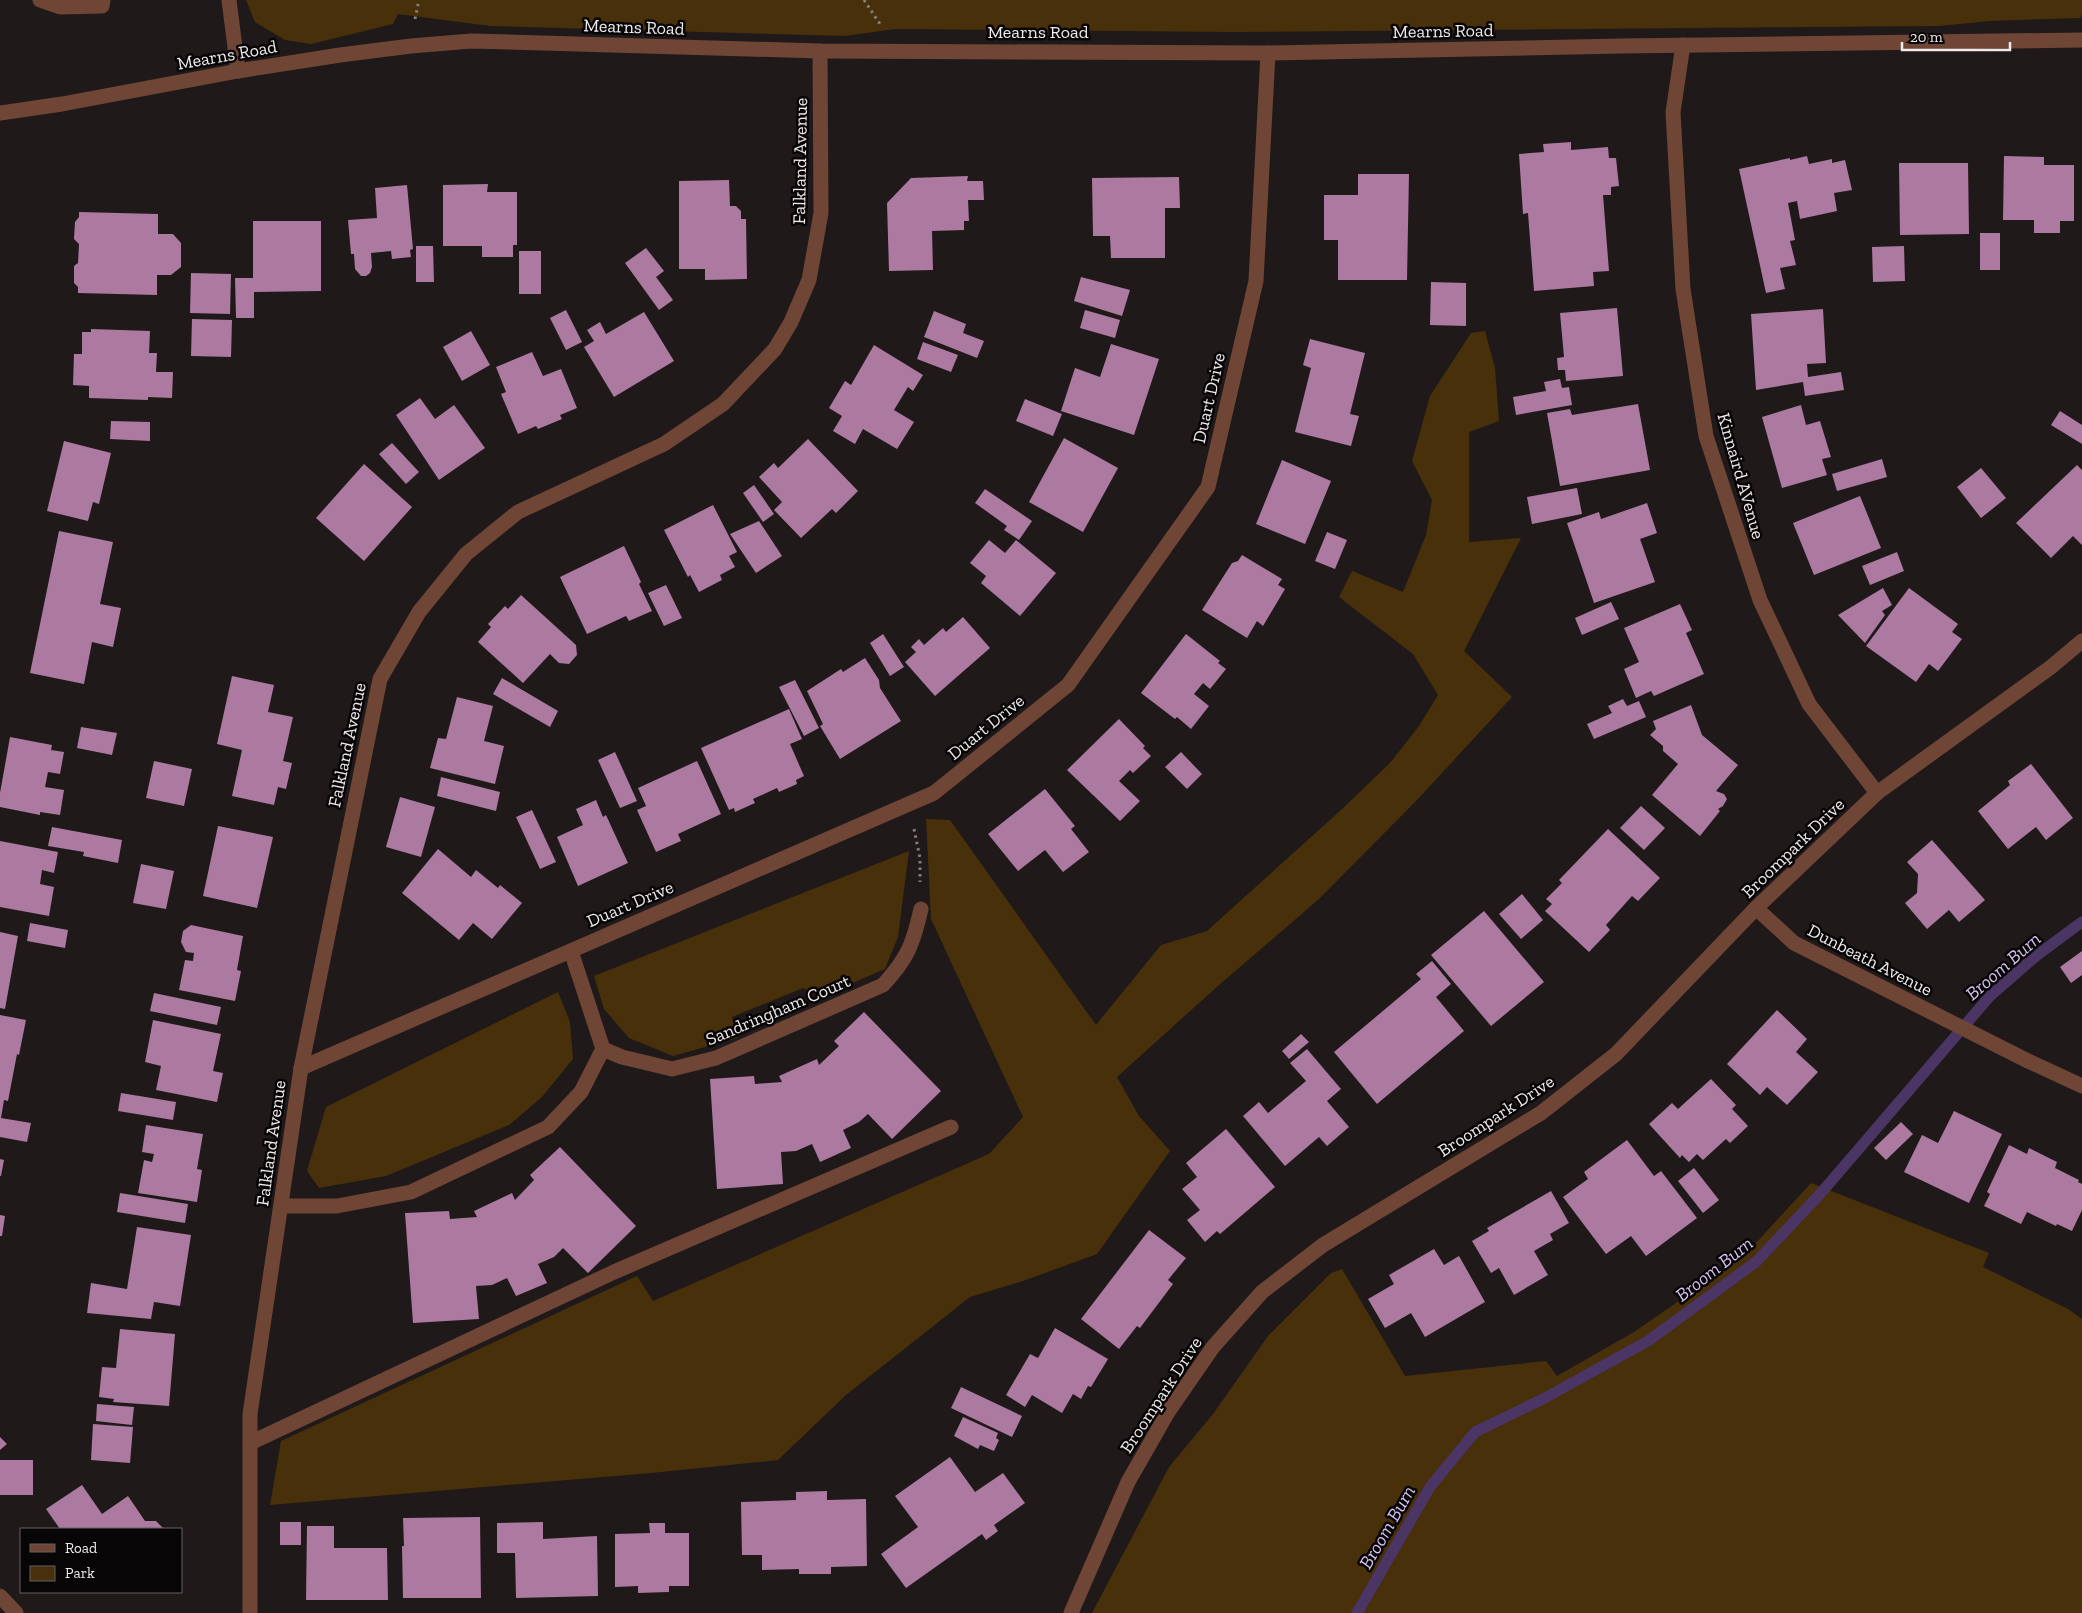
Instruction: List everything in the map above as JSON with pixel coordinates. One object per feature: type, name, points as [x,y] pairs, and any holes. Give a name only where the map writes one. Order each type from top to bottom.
[{"type":"street","points":[[40,0],[60,7],[102,6],[103,0]]},
{"type":"street","points":[[229,0],[238,71]]},
{"type":"street","name":"Mearns Road","points":[[0,113],[62,104],[238,71],[411,46],[470,41],[820,52],[1268,53],[2082,40]]},
{"type":"street","name":"Kinnaird AVenue","points":[[1683,45],[1673,112],[1682,279],[1706,436],[1760,600],[1809,704],[1877,793]]},
{"type":"street","name":"Falkland Avenue","points":[[250,1613],[250,1414],[301,1068],[380,679],[419,612],[466,554],[518,512],[664,444],[723,404],[775,349],[791,322],[809,280],[821,213],[820,52]]},
{"type":"street","name":"Duart Drive","points":[[301,1068],[934,793],[1068,686],[1208,487],[1256,281],[1268,53]]},
{"type":"street","name":"Broompark Drive","points":[[1071,1613],[1128,1482],[1168,1412],[1213,1347],[1262,1292],[1323,1246],[1541,1113],[1616,1054],[1756,908],[1877,793],[2050,667],[2082,641]]},
{"type":"street","name":"Dunbeath Avenue","points":[[1756,908],[1794,943],[2028,1062],[2082,1086]]},
{"type":"street","name":"Sandringham Court","points":[[603,1049],[622,1057],[672,1069],[716,1058],[875,989],[883,985],[900,966],[913,942],[921,909]]},
{"type":"street","points":[[280,1206],[337,1206],[411,1192],[548,1127],[581,1092],[603,1049],[571,951]]},
{"type":"street","points":[[250,1443],[614,1272],[951,1126]]},
{"type":"street","points":[[0,1596],[16,1613]]},
{"type":"path","points":[[909,804],[920,858],[921,909]]},
{"type":"green space","points":[[246,0],[2082,0],[2082,15],[2080,18],[1989,21],[1940,26],[1231,32],[895,29],[845,36],[490,26],[398,14],[393,24],[311,44],[285,40],[255,22]]},
{"type":"green space","points":[[1485,331],[1495,368],[1499,421],[1469,432],[1469,542],[1521,538],[1464,651],[1512,697],[1419,798],[1319,899],[1219,985],[1117,1077],[1139,1116],[1170,1151],[1097,1254],[1023,1281],[970,1297],[846,1395],[778,1460],[651,1473],[270,1505],[281,1441],[637,1276],[653,1301],[989,1154],[1023,1117],[931,919],[926,819],[950,820],[1096,1025],[1161,945],[1207,931],[1390,763],[1419,726],[1438,695],[1413,654],[1339,597],[1352,571],[1403,592],[1426,535],[1432,500],[1412,461],[1430,396],[1471,333]]},
{"type":"green space","points":[[909,851],[898,937],[885,969],[820,997],[803,988],[732,1017],[737,1038],[673,1056],[629,1038],[604,1009],[594,976]]},
{"type":"green space","points":[[558,992],[570,1022],[573,1059],[541,1098],[509,1125],[386,1176],[319,1188],[307,1171],[326,1107]]},
{"type":"green space","points":[[1811,1183],[1989,1253],[1983,1267],[2068,1309],[2082,1319],[2082,1613],[1092,1613],[1169,1467],[1213,1414],[1268,1336],[1331,1273],[1342,1269],[1405,1376],[1546,1361],[1557,1376],[1634,1332],[1744,1256]]},
{"type":"building","points":[[1571,142],[1571,150],[1608,147],[1609,158],[1616,158],[1619,186],[1611,187],[1611,195],[1603,195],[1609,271],[1593,272],[1594,286],[1534,291],[1528,213],[1523,214],[1519,154],[1544,152],[1543,144]]},
{"type":"building","points":[[1807,156],[1809,164],[1832,159],[1832,163],[1845,160],[1852,190],[1834,193],[1837,211],[1800,219],[1797,201],[1788,203],[1795,240],[1790,241],[1796,265],[1780,268],[1785,289],[1766,293],[1739,169]]},
{"type":"building","points":[[2004,156],[2044,157],[2044,165],[2074,165],[2074,221],[2060,221],[2060,233],[2034,233],[2034,220],[2003,220]]},
{"type":"building","points":[[1899,163],[1968,163],[1969,234],[1900,235]]},
{"type":"building","points":[[1358,174],[1409,174],[1407,280],[1338,280],[1338,240],[1324,240],[1324,195],[1358,195]]},
{"type":"building","points":[[968,176],[967,181],[983,181],[984,200],[968,200],[969,221],[964,221],[964,230],[932,231],[933,270],[889,271],[887,203],[911,178]]},
{"type":"building","points":[[1179,177],[1180,208],[1165,208],[1165,258],[1111,258],[1110,236],[1093,236],[1092,178]]},
{"type":"building","points":[[729,180],[730,206],[736,206],[741,211],[741,219],[746,219],[747,279],[705,280],[705,269],[679,269],[679,181]]},
{"type":"building","points":[[488,184],[487,192],[517,192],[517,245],[513,245],[513,257],[482,257],[482,246],[443,246],[443,185]]},
{"type":"building","points":[[407,185],[413,249],[410,250],[411,257],[392,259],[391,251],[371,253],[372,267],[370,273],[366,276],[361,276],[355,269],[354,254],[351,254],[348,220],[377,218],[375,188]]},
{"type":"building","points":[[79,212],[158,214],[158,234],[173,234],[181,243],[181,267],[171,275],[157,275],[157,295],[78,293],[78,287],[74,283],[74,266],[78,263],[79,244],[74,239],[75,222],[79,217]]},
{"type":"building","points":[[253,221],[321,221],[321,291],[254,292],[254,318],[236,318],[235,278],[253,278]]},
{"type":"building","points":[[1980,233],[2000,233],[2000,270],[1980,270]]},
{"type":"building","points":[[416,246],[433,246],[434,282],[416,282]]},
{"type":"building","points":[[1904,246],[1905,281],[1873,282],[1872,247]]},
{"type":"building","points":[[646,248],[664,271],[656,277],[673,300],[659,310],[625,263]]},
{"type":"building","points":[[519,251],[541,251],[541,294],[519,294]]},
{"type":"building","points":[[191,273],[231,274],[230,314],[190,313]]},
{"type":"building","points":[[1081,277],[1130,290],[1122,316],[1074,301]]},
{"type":"building","points":[[1431,282],[1466,283],[1466,326],[1430,325]]},
{"type":"building","points":[[1617,308],[1623,376],[1566,381],[1565,370],[1558,370],[1557,358],[1564,357],[1560,313]]},
{"type":"building","points":[[1823,309],[1826,363],[1807,364],[1808,377],[1841,372],[1844,390],[1805,396],[1803,382],[1756,390],[1751,314]]},
{"type":"building","points":[[566,310],[582,342],[566,350],[550,318]]},
{"type":"building","points":[[1085,310],[1120,320],[1115,338],[1080,328]]},
{"type":"building","points":[[934,311],[966,324],[963,333],[984,341],[977,358],[924,337]]},
{"type":"building","points":[[644,312],[674,361],[614,397],[584,347],[594,341],[587,330],[600,322],[606,334]]},
{"type":"building","points":[[192,319],[232,320],[231,357],[191,356]]},
{"type":"building","points":[[91,329],[150,331],[149,353],[157,353],[156,372],[173,372],[172,398],[148,397],[148,400],[89,398],[89,386],[73,385],[74,354],[82,354],[82,332],[91,332]]},
{"type":"building","points":[[471,331],[490,365],[462,381],[443,347]]},
{"type":"building","points":[[1310,339],[1365,353],[1350,414],[1359,416],[1351,446],[1295,432],[1311,368],[1303,365]]},
{"type":"building","points":[[923,342],[958,355],[951,372],[917,359]]},
{"type":"building","points":[[1111,344],[1159,359],[1134,435],[1061,411],[1075,368],[1100,377]]},
{"type":"building","points":[[874,345],[923,375],[913,391],[908,387],[894,410],[914,422],[897,449],[863,429],[855,444],[833,431],[842,416],[829,408],[845,381],[851,385]]},
{"type":"building","points":[[532,352],[543,376],[561,369],[577,408],[560,415],[562,419],[538,429],[536,426],[518,434],[501,394],[506,392],[496,367]]},
{"type":"building","points":[[1560,379],[1562,388],[1569,387],[1572,405],[1516,415],[1513,397],[1546,391],[1544,382]]},
{"type":"building","points":[[420,398],[435,419],[454,405],[485,448],[439,480],[396,415]]},
{"type":"building","points":[[1025,399],[1062,414],[1053,436],[1016,421]]},
{"type":"building","points":[[1638,404],[1650,470],[1560,486],[1547,413],[1570,409],[1572,415]]},
{"type":"building","points":[[1801,405],[1806,425],[1820,421],[1831,457],[1822,459],[1827,475],[1782,488],[1762,417]]},
{"type":"building","points":[[2060,411],[2082,425],[2082,444],[2051,425]]},
{"type":"building","points":[[111,421],[150,422],[150,441],[110,439]]},
{"type":"building","points":[[1064,438],[1118,468],[1083,532],[1029,502]]},
{"type":"building","points":[[808,439],[858,491],[836,513],[832,509],[801,538],[774,510],[782,502],[759,477],[774,463],[778,468]]},
{"type":"building","points":[[64,441],[111,453],[99,504],[93,502],[88,521],[47,511]]},
{"type":"building","points":[[392,443],[419,472],[406,484],[379,454]]},
{"type":"building","points":[[1882,459],[1887,477],[1837,491],[1832,474]]},
{"type":"building","points":[[1282,460],[1331,481],[1305,544],[1256,524]]},
{"type":"building","points":[[364,464],[412,507],[364,561],[316,518]]},
{"type":"building","points":[[2077,465],[2082,470],[2082,545],[2073,536],[2051,558],[2016,523]]},
{"type":"building","points":[[1981,468],[2006,498],[1981,518],[1957,487]]},
{"type":"building","points":[[754,485],[774,514],[763,522],[743,493]]},
{"type":"building","points":[[1577,488],[1582,514],[1532,524],[1527,497]]},
{"type":"building","points":[[985,489],[1032,521],[1019,540],[1004,530],[1007,526],[975,503]]},
{"type":"building","points":[[1860,496],[1881,548],[1814,575],[1793,523]]},
{"type":"building","points":[[1647,503],[1657,533],[1640,539],[1655,582],[1594,603],[1567,523],[1599,512],[1601,519]]},
{"type":"building","points":[[713,505],[737,552],[729,556],[735,567],[720,575],[722,580],[699,592],[690,575],[688,577],[664,530]]},
{"type":"building","points":[[759,521],[782,556],[756,573],[730,534]]},
{"type":"building","points":[[59,531],[113,542],[100,604],[121,608],[113,647],[92,642],[84,684],[30,673]]},
{"type":"building","points":[[1327,532],[1347,540],[1335,569],[1315,561]]},
{"type":"building","points":[[989,540],[1005,553],[1016,540],[1056,573],[1020,616],[981,583],[986,576],[970,563]]},
{"type":"building","points":[[624,546],[652,611],[629,621],[626,616],[587,634],[560,577]]},
{"type":"building","points":[[1897,552],[1904,571],[1870,585],[1862,566]]},
{"type":"building","points":[[1242,555],[1282,579],[1278,585],[1285,589],[1263,626],[1257,621],[1247,638],[1202,610],[1232,563],[1238,561]]},
{"type":"building","points":[[666,585],[682,618],[664,626],[648,593]]},
{"type":"building","points":[[1883,588],[1892,605],[1882,611],[1885,615],[1865,643],[1838,615]]},
{"type":"building","points":[[1909,588],[1958,624],[1952,632],[1962,639],[1938,671],[1929,664],[1916,682],[1866,646]]},
{"type":"building","points":[[521,595],[576,645],[577,655],[569,664],[559,663],[550,654],[523,683],[478,642],[491,627],[488,624],[505,606],[508,609]]},
{"type":"building","points":[[1611,602],[1619,619],[1582,635],[1575,618]]},
{"type":"building","points":[[1680,604],[1692,630],[1686,633],[1704,674],[1654,696],[1651,691],[1636,698],[1624,669],[1639,662],[1624,628]]},
{"type":"building","points":[[963,617],[990,648],[935,696],[905,662],[916,652],[911,647],[919,639],[924,645],[943,628],[946,632]]},
{"type":"building","points":[[883,634],[904,667],[890,676],[870,643]]},
{"type":"building","points":[[1186,634],[1220,661],[1218,663],[1226,669],[1210,689],[1203,683],[1194,694],[1209,706],[1191,729],[1177,717],[1175,719],[1141,693]]},
{"type":"building","points":[[865,658],[879,680],[880,688],[901,721],[840,759],[820,726],[823,724],[807,691],[841,669],[843,672]]},
{"type":"building","points":[[232,676],[274,685],[268,712],[293,717],[283,761],[292,763],[286,789],[278,787],[274,805],[232,796],[242,750],[217,744]]},
{"type":"building","points":[[502,678],[558,711],[550,727],[493,694]]},
{"type":"building","points":[[795,680],[819,728],[804,736],[779,687]]},
{"type":"building","points":[[457,697],[493,706],[484,741],[504,746],[495,784],[430,768],[438,738],[446,739]]},
{"type":"building","points":[[1623,699],[1627,706],[1639,701],[1646,717],[1594,739],[1587,724],[1612,713],[1608,706]]},
{"type":"building","points":[[1691,705],[1702,735],[1738,765],[1716,791],[1724,794],[1727,799],[1700,836],[1652,795],[1678,764],[1663,751],[1663,746],[1650,735],[1656,729],[1653,721]]},
{"type":"building","points":[[789,709],[802,739],[790,744],[804,776],[796,780],[797,784],[779,792],[777,788],[753,799],[755,803],[735,812],[734,808],[729,810],[701,748]]},
{"type":"building","points":[[1119,719],[1145,746],[1143,748],[1151,756],[1133,773],[1130,770],[1119,781],[1140,801],[1120,821],[1067,770]]},
{"type":"building","points":[[81,727],[117,733],[112,755],[77,748]]},
{"type":"building","points":[[10,737],[52,745],[51,750],[64,752],[60,774],[48,772],[45,787],[64,790],[60,815],[40,812],[40,815],[0,807],[0,793]]},
{"type":"building","points":[[615,752],[637,801],[620,808],[598,760]]},
{"type":"building","points":[[1181,752],[1202,774],[1187,789],[1165,767]]},
{"type":"building","points":[[154,761],[192,769],[184,806],[146,798]]},
{"type":"building","points":[[697,761],[721,814],[678,834],[681,841],[656,852],[637,810],[646,806],[638,788]]},
{"type":"building","points":[[2031,764],[2073,818],[2046,840],[2036,827],[2008,849],[1978,811],[2010,785],[2008,781]]},
{"type":"building","points":[[441,777],[500,792],[496,811],[437,796]]},
{"type":"building","points":[[1045,789],[1075,826],[1071,829],[1089,852],[1063,872],[1045,850],[1018,871],[988,834]]},
{"type":"building","points":[[400,797],[435,807],[421,857],[386,847]]},
{"type":"building","points":[[596,800],[603,817],[606,815],[628,863],[578,886],[557,837],[583,825],[576,809]]},
{"type":"building","points":[[1641,806],[1665,828],[1644,850],[1620,828]]},
{"type":"building","points":[[532,810],[556,862],[540,869],[516,817]]},
{"type":"building","points":[[218,826],[273,837],[257,908],[203,896]]},
{"type":"building","points":[[52,827],[122,840],[118,863],[83,856],[84,852],[48,846]]},
{"type":"building","points":[[1608,829],[1660,878],[1638,901],[1632,896],[1606,925],[1610,930],[1589,952],[1545,911],[1552,904],[1546,899],[1562,883],[1559,880]]},
{"type":"building","points":[[1932,840],[1985,900],[1959,922],[1949,910],[1927,929],[1905,903],[1917,893],[1918,874],[1907,862]]},
{"type":"building","points":[[0,841],[58,852],[54,873],[42,870],[40,884],[54,887],[49,916],[0,907]]},
{"type":"building","points":[[438,849],[471,877],[476,870],[498,888],[500,885],[522,903],[492,939],[473,923],[459,940],[402,893]]},
{"type":"building","points":[[141,864],[174,871],[166,909],[133,903]]},
{"type":"building","points":[[1522,894],[1543,920],[1521,939],[1499,914]]},
{"type":"building","points":[[1484,911],[1544,982],[1491,1026],[1431,955]]},
{"type":"building","points":[[30,923],[68,930],[65,948],[27,941]]},
{"type":"building","points":[[191,925],[243,936],[237,970],[241,971],[235,1001],[179,990],[185,960],[193,961],[194,953],[186,952],[181,942],[183,931]]},
{"type":"building","points":[[0,932],[18,936],[5,1009],[0,1008]]},
{"type":"building","points":[[2082,951],[2082,975],[2071,983],[2060,967]]},
{"type":"building","points":[[1432,961],[1451,984],[1436,997],[1464,1031],[1377,1104],[1334,1052],[1421,979],[1416,974]]},
{"type":"building","points":[[154,993],[221,1007],[217,1025],[150,1011]]},
{"type":"building","points":[[1777,1010],[1807,1039],[1796,1052],[1818,1072],[1787,1105],[1767,1087],[1760,1095],[1727,1064]]},
{"type":"building","points":[[864,1012],[941,1091],[892,1139],[868,1114],[859,1122],[843,1130],[851,1148],[820,1162],[812,1144],[796,1151],[781,1152],[783,1184],[717,1189],[710,1079],[754,1076],[755,1084],[782,1082],[779,1076],[817,1059],[819,1065],[839,1046],[834,1041]]},
{"type":"building","points":[[0,1015],[26,1020],[8,1101],[4,1100],[1,1118],[31,1123],[27,1142],[0,1137]]},
{"type":"building","points":[[153,1020],[221,1034],[213,1071],[223,1073],[217,1102],[156,1090],[161,1066],[145,1062]]},
{"type":"building","points":[[1301,1034],[1309,1042],[1289,1059],[1282,1051]]},
{"type":"building","points":[[1307,1049],[1341,1089],[1327,1101],[1349,1127],[1327,1146],[1319,1137],[1285,1166],[1243,1116],[1259,1102],[1268,1113],[1306,1081],[1290,1063]]},
{"type":"building","points":[[1711,1079],[1736,1105],[1732,1109],[1748,1126],[1730,1143],[1726,1139],[1703,1160],[1697,1154],[1689,1162],[1682,1155],[1680,1158],[1649,1124],[1672,1103],[1678,1109]]},
{"type":"building","points":[[121,1093],[176,1102],[173,1120],[118,1111]]},
{"type":"building","points":[[1954,1111],[2002,1134],[1969,1203],[1904,1172],[1922,1135],[1938,1143]]},
{"type":"building","points":[[1901,1122],[1913,1134],[1886,1160],[1874,1148]]},
{"type":"building","points":[[146,1125],[203,1134],[197,1169],[202,1170],[197,1202],[138,1193],[144,1160],[152,1162],[154,1154],[142,1152]]},
{"type":"building","points":[[1226,1129],[1275,1187],[1220,1234],[1217,1231],[1205,1242],[1187,1220],[1200,1210],[1182,1189],[1197,1177],[1186,1163]]},
{"type":"building","points":[[1627,1140],[1654,1176],[1661,1171],[1697,1218],[1646,1256],[1631,1236],[1606,1254],[1563,1197],[1588,1179],[1584,1172]]},
{"type":"building","points":[[2009,1145],[2027,1154],[2029,1148],[2057,1162],[2055,1168],[2079,1180],[2078,1182],[2082,1184],[2082,1210],[2072,1231],[2057,1224],[2056,1226],[2027,1212],[2021,1224],[1984,1206],[1990,1194],[1987,1192]]},
{"type":"building","points":[[560,1147],[636,1226],[588,1273],[563,1248],[554,1257],[538,1264],[547,1283],[516,1296],[507,1278],[492,1285],[476,1286],[479,1319],[413,1323],[405,1213],[449,1211],[450,1219],[477,1217],[474,1211],[512,1193],[515,1200],[534,1180],[530,1175]]},
{"type":"building","points":[[0,1159],[4,1160],[1,1176],[0,1176]]},
{"type":"building","points":[[1694,1168],[1719,1200],[1703,1213],[1678,1181]]},
{"type":"building","points":[[1551,1191],[1569,1223],[1550,1234],[1553,1240],[1534,1251],[1548,1275],[1514,1295],[1499,1268],[1491,1273],[1472,1241],[1489,1231],[1487,1228]]},
{"type":"building","points":[[120,1193],[188,1204],[185,1223],[117,1212]]},
{"type":"building","points":[[0,1215],[5,1216],[2,1236],[0,1236]]},
{"type":"building","points":[[137,1227],[191,1235],[180,1306],[154,1302],[151,1319],[87,1313],[91,1283],[127,1289]]},
{"type":"building","points":[[1149,1230],[1186,1258],[1168,1280],[1173,1284],[1140,1328],[1137,1326],[1119,1349],[1081,1319]]},
{"type":"building","points":[[1434,1249],[1444,1265],[1459,1256],[1485,1302],[1425,1337],[1411,1313],[1385,1328],[1368,1299],[1394,1284],[1389,1275]]},
{"type":"building","points":[[1055,1328],[1108,1359],[1091,1387],[1088,1386],[1081,1399],[1073,1394],[1062,1413],[1032,1395],[1025,1407],[1006,1395],[1030,1354],[1038,1358]]},
{"type":"building","points":[[120,1329],[175,1334],[169,1406],[113,1402],[114,1399],[99,1397],[102,1367],[116,1368]]},
{"type":"building","points":[[961,1387],[1022,1416],[1012,1437],[951,1408]]},
{"type":"building","points":[[97,1404],[134,1407],[132,1425],[96,1421]]},
{"type":"building","points":[[963,1417],[998,1433],[996,1438],[999,1440],[994,1451],[980,1445],[978,1449],[954,1436]]},
{"type":"building","points":[[93,1424],[133,1427],[130,1463],[91,1460]]},
{"type":"building","points":[[0,1437],[7,1444],[0,1450]]},
{"type":"building","points":[[950,1457],[975,1492],[1003,1473],[1025,1503],[994,1525],[998,1531],[986,1540],[982,1534],[906,1588],[881,1554],[918,1527],[895,1496]]},
{"type":"building","points":[[0,1460],[33,1460],[33,1495],[0,1495]]},
{"type":"building","points":[[82,1485],[102,1514],[128,1496],[145,1521],[156,1521],[163,1528],[59,1528],[46,1509]]},
{"type":"building","points":[[827,1491],[827,1500],[866,1499],[867,1566],[831,1567],[831,1574],[799,1574],[799,1569],[762,1570],[762,1555],[742,1555],[741,1502],[796,1500],[796,1492]]},
{"type":"building","points":[[480,1517],[481,1598],[403,1598],[403,1518]]},
{"type":"building","points":[[280,1522],[301,1522],[301,1545],[280,1545]]},
{"type":"building","points":[[543,1522],[543,1539],[597,1536],[598,1596],[516,1598],[515,1553],[497,1553],[497,1523]]},
{"type":"building","points":[[649,1523],[665,1523],[665,1533],[689,1533],[689,1586],[669,1586],[669,1592],[638,1593],[638,1586],[615,1587],[615,1534],[650,1533]]},
{"type":"building","points":[[307,1526],[334,1526],[334,1548],[387,1548],[388,1600],[306,1600]]},
{"type":"waterway","name":"Broom Burn","points":[[1357,1613],[1430,1487],[1475,1432],[1543,1399],[1648,1341],[1756,1262],[1821,1193],[1990,996],[2036,956],[2082,922]]}]
